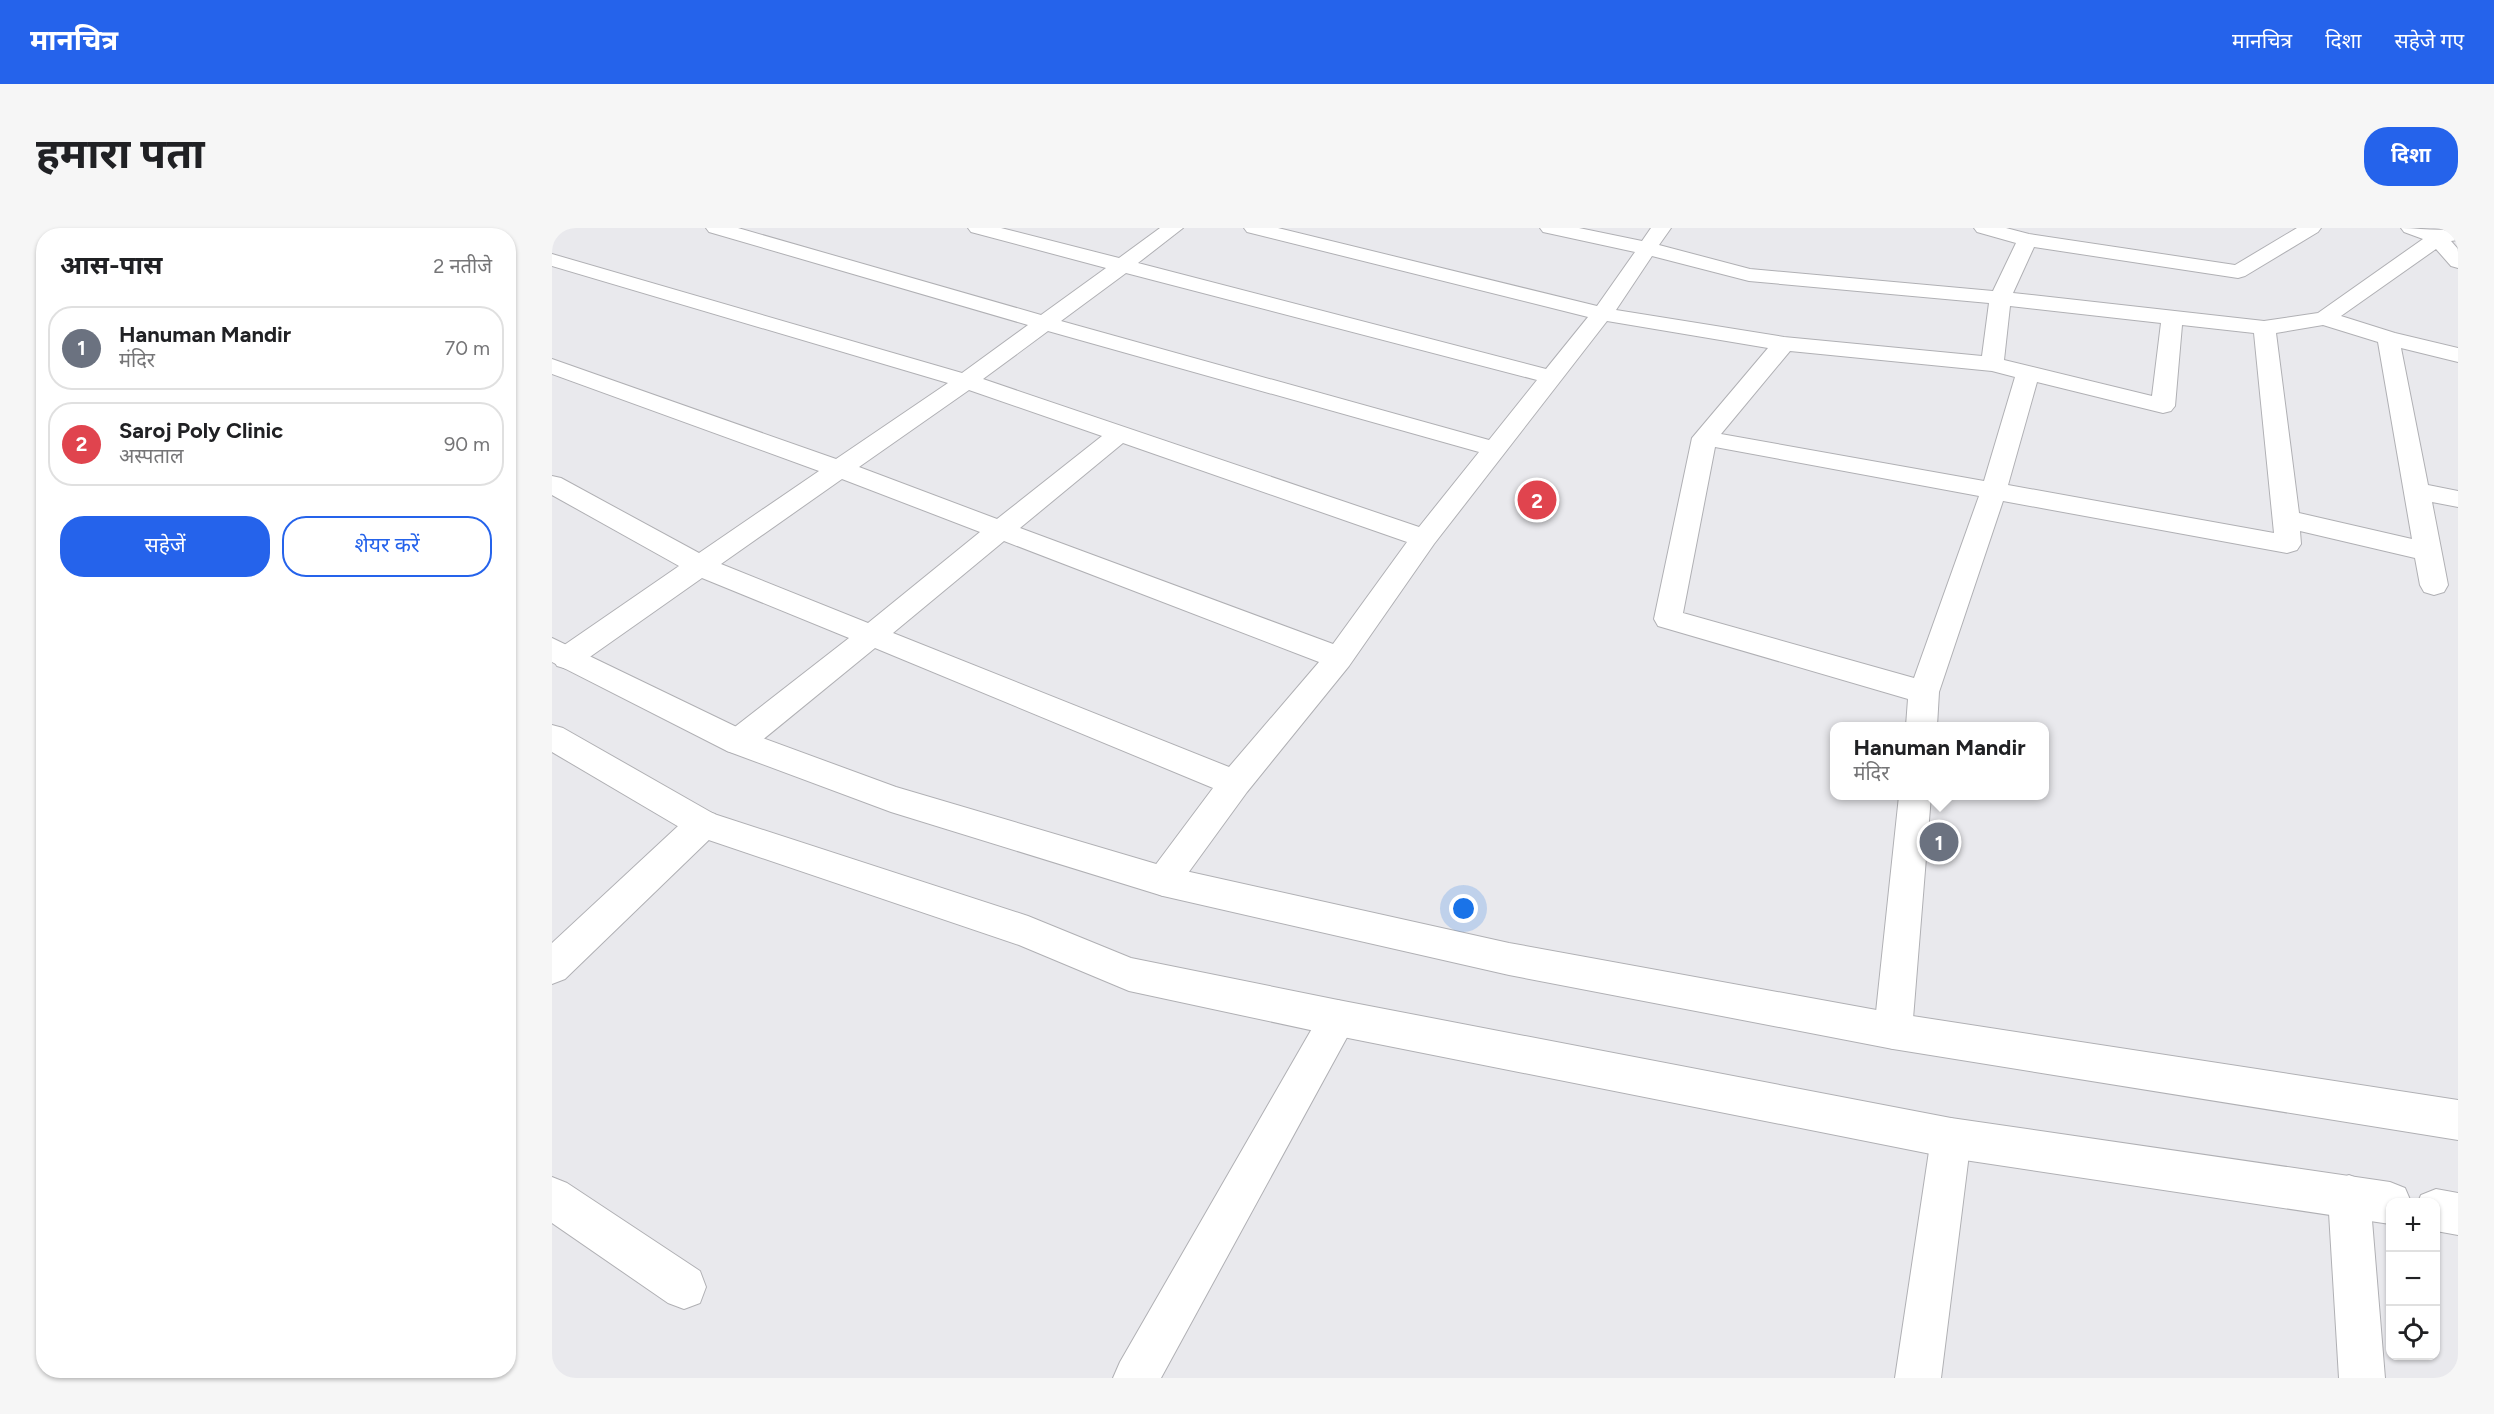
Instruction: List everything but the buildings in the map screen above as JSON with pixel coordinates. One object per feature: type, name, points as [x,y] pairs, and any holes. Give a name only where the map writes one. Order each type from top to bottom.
[{"type":"street","points":[[716,228],[1494,449]]},
{"type":"street","points":[[978,228],[1551,377]]},
{"type":"street","points":[[560,653],[700,566],[966,381],[1173,228]]},
{"type":"street","points":[[1254,228],[1602,314],[1784,344],[1992,364],[2163,405],[2172,318]]},
{"type":"street","points":[[1550,228],[1653,238],[1749,275],[2000,297],[2264,328],[2324,318],[2388,338],[2458,355]]},
{"type":"street","points":[[1984,228],[2027,240],[2238,272],[2311,228]]},
{"type":"street","points":[[2411,228],[2438,234],[2458,262]]},
{"type":"street","points":[[2324,318],[2438,234]]},
{"type":"street","points":[[1163,881],[1235,783],[1339,658],[1424,538],[1602,314],[1653,238]]},
{"type":"street","points":[[1992,364],[2000,297],[2027,240]]},
{"type":"street","points":[[552,260],[966,381],[1424,538]]},
{"type":"street","points":[[1704,438],[2287,544],[2287,519],[2264,328]]},
{"type":"street","points":[[2388,338],[2434,585]]},
{"type":"street","points":[[1784,344],[1704,438],[1668,620],[1924,692]]},
{"type":"street","points":[[552,366],[839,469],[1339,658]]},
{"type":"street","points":[[1921,722],[1924,692],[1994,490],[2028,372]]},
{"type":"street","points":[[738,742],[873,636],[999,530],[1119,434]]},
{"type":"street","points":[[552,484],[700,566],[1235,783]]},
{"type":"street","points":[[2416,491],[2458,499]]},
{"type":"street","points":[[2287,519],[2428,552]]},
{"type":"street","points":[[560,653],[738,742],[891,799],[1163,881],[1509,959],[1893,1030],[2458,1120]]},
{"type":"street","points":[[552,738],[703,824],[1028,932],[1129,974],[1338,1018],[1951,1138],[2386,1202]]},
{"type":"street","points":[[1893,1030],[1915,800]]},
{"type":"street","points":[[552,967],[703,824]]},
{"type":"street","points":[[1136,1378],[1338,1018]]},
{"type":"street","points":[[1918,1378],[1951,1138]]},
{"type":"street","points":[[2349,1196],[2362,1378]]},
{"type":"street","points":[[552,1198],[684,1287]]},
{"type":"street","points":[[2440,1211],[2458,1214]]},
{"type":"place","name":"Saroj Poly Clinic","points":[[1537,500]]},
{"type":"place","name":"Hanuman Mandir","points":[[1939,842]]}]
